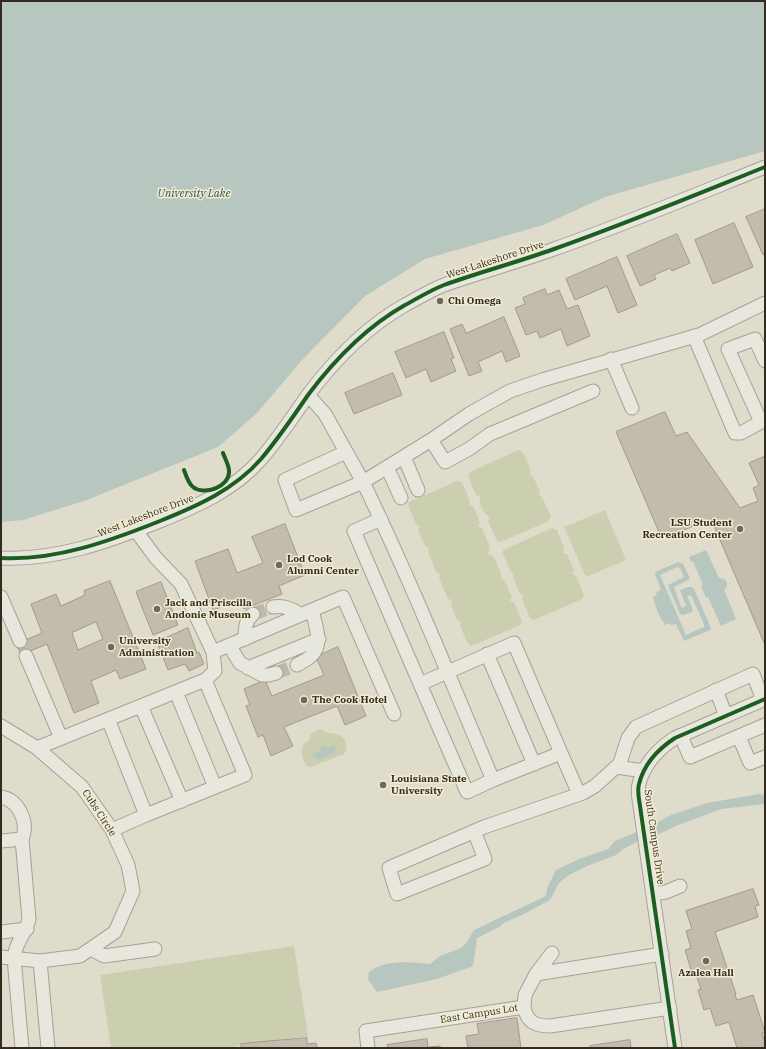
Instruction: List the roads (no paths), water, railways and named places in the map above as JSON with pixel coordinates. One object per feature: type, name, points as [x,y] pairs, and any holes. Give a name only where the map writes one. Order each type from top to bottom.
[{"type":"street","name":"West Lakeshore Drive","points":[[1,558],[26,558],[65,552],[85,547],[136,531],[195,507],[230,487],[259,461],[272,446],[308,395],[327,372],[352,344],[390,314],[442,286],[555,249],[765,167]]},
{"type":"street","points":[[346,452],[285,480],[296,510],[363,482],[431,440],[469,414],[510,391],[611,359],[694,336],[765,303]]},
{"type":"street","points":[[694,336],[735,433],[741,433],[763,421],[728,349],[755,339],[765,361]]},
{"type":"street","points":[[611,359],[632,408]]},
{"type":"street","points":[[431,440],[445,462],[469,449],[490,434],[593,391]]},
{"type":"street","points":[[308,395],[325,414],[363,482],[381,519],[493,780]]},
{"type":"street","points":[[404,457],[418,490]]},
{"type":"street","points":[[387,467],[401,498]]},
{"type":"street","points":[[381,519],[354,531],[466,792],[561,753]]},
{"type":"street","points":[[37,748],[205,680],[215,671],[213,652],[181,584],[156,558],[136,531]]},
{"type":"street","points":[[1,597],[20,641]]},
{"type":"street","points":[[213,652],[342,597],[394,714]]},
{"type":"street","points":[[273,607],[280,605],[306,613],[319,639],[318,647],[311,656],[297,665]]},
{"type":"street","points":[[245,639],[245,627],[248,618],[253,614]]},
{"type":"street","points":[[248,668],[319,639]]},
{"type":"street","points":[[420,684],[514,643],[579,794]]},
{"type":"street","points":[[230,645],[240,663],[248,668],[262,675],[276,673]]},
{"type":"street","points":[[487,654],[534,764]]},
{"type":"street","points":[[26,656],[62,738]]},
{"type":"street","points":[[474,832],[485,860],[398,894],[389,868],[474,832],[579,794],[595,786],[620,763],[628,738],[636,727],[753,674],[764,699]]},
{"type":"street","points":[[112,830],[245,775],[205,680]]},
{"type":"street","points":[[716,690],[726,716]]},
{"type":"street","points":[[176,692],[215,787]]},
{"type":"street","name":"South Campus Drive","points":[[676,1048],[640,806],[639,784],[644,771],[653,756],[675,738],[764,699]]},
{"type":"street","points":[[141,706],[182,801]]},
{"type":"street","points":[[108,719],[146,815]]},
{"type":"street","points":[[681,736],[690,757],[765,725]]},
{"type":"street","name":"Cubs Circle","points":[[1,726],[37,748],[82,787],[112,830],[128,866],[133,891],[114,932],[80,956],[40,961],[7,957]]},
{"type":"street","points":[[739,737],[750,763],[765,757]]},
{"type":"street","points":[[616,767],[644,771]]},
{"type":"street","points":[[1,797],[11,801],[20,812],[25,823],[25,833],[22,839],[29,919],[27,929],[15,949],[7,957],[22,1048]]},
{"type":"street","points":[[1,841],[22,839]]},
{"type":"street","points":[[653,894],[666,892],[680,886]]},
{"type":"street","points":[[1,932],[27,929]]},
{"type":"street","points":[[91,949],[104,956],[155,949]]},
{"type":"street","points":[[524,1007],[525,995],[536,974],[552,953]]},
{"type":"street","points":[[536,974],[662,954]]},
{"type":"street","points":[[40,961],[48,1048]]},
{"type":"street","name":"East Campus Lot","points":[[368,1048],[366,1031],[524,1007],[532,1022],[540,1026],[670,1008]]},
{"type":"water","name":"University Lake","points":[[1,1],[765,1],[765,151],[605,197],[543,225],[425,259],[365,296],[302,360],[257,413],[218,447],[84,501],[23,520],[1,522]]},
{"type":"water","points":[[706,550],[719,578],[724,579],[727,582],[727,586],[724,590],[736,619],[721,626],[708,597],[706,598],[701,586],[703,585],[693,561],[691,562],[689,557]]},
{"type":"water","points":[[678,562],[683,564],[690,578],[674,587],[681,607],[683,608],[686,606],[680,590],[692,587],[711,628],[710,630],[684,641],[676,624],[671,625],[669,623],[665,625],[653,597],[657,595],[656,592],[661,590],[655,572]],"holes":[[[677,567],[680,568],[684,577],[668,585],[680,614],[683,615],[692,612],[693,610],[687,596],[691,595],[704,624],[704,627],[686,635],[660,575]]]},
{"type":"water","points":[[334,745],[336,747],[334,751],[335,753],[318,760],[317,758],[313,757],[313,754],[324,746],[328,748]]},
{"type":"water","points":[[759,794],[765,795],[765,804],[721,809],[637,842],[623,849],[616,855],[587,866],[569,875],[559,883],[550,900],[505,922],[499,927],[477,938],[473,966],[437,979],[377,992],[368,980],[369,972],[383,965],[398,962],[430,964],[440,956],[461,948],[467,942],[474,930],[546,896],[547,888],[556,870],[579,859],[608,849],[615,841],[649,827],[671,815],[707,803]]},
{"type":"tunnel","points":[[253,614],[273,607]]},
{"type":"tunnel","points":[[276,673],[297,665]]},
{"type":"place","name":"Chi Omega","points":[[440,301]]},
{"type":"place","name":"LSU Student Recreation Center","points":[[740,529]]},
{"type":"place","name":"Lod Cook Alumni Center","points":[[279,565]]},
{"type":"place","name":"Jack and Priscilla Andonie Museum","points":[[157,609]]},
{"type":"place","name":"University Administration","points":[[111,647]]},
{"type":"place","name":"The Cook Hotel","points":[[304,700]]},
{"type":"place","name":"Louisiana State University","points":[[383,785]]},
{"type":"place","name":"Azalea Hall","points":[[706,961]]}]
